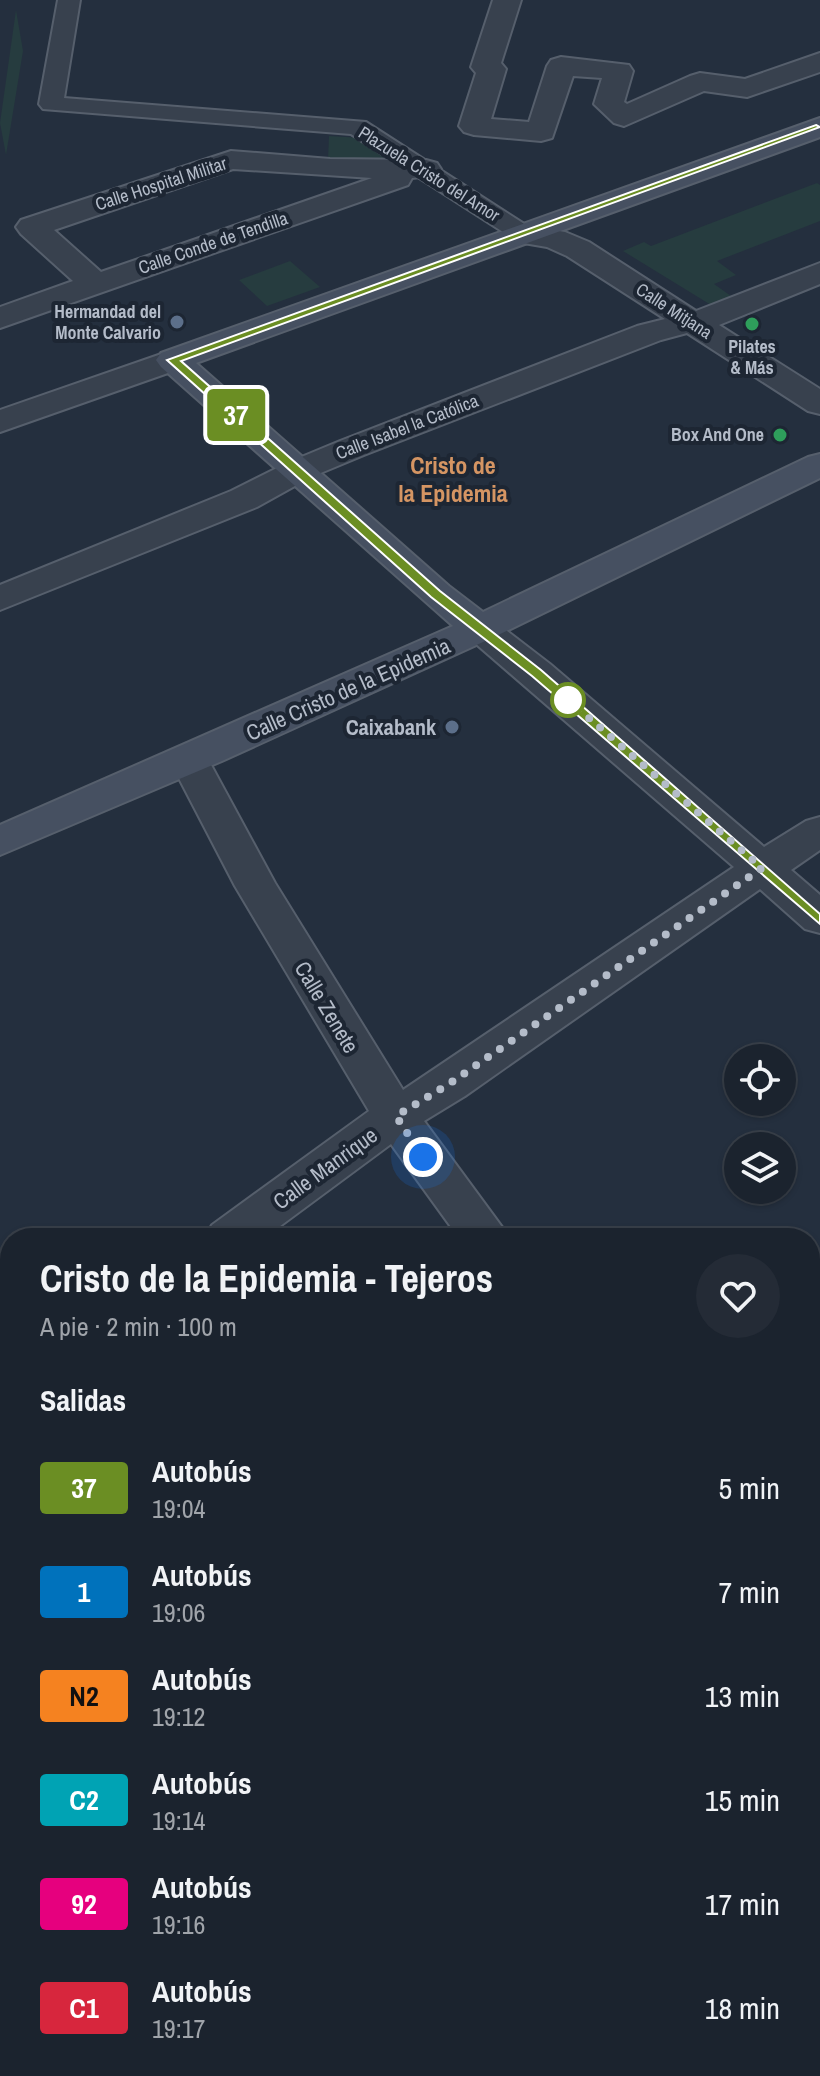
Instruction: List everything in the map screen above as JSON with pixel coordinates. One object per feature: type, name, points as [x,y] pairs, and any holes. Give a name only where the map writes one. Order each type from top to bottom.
[{"type":"street","points":[[507,0],[491,57],[488,57],[485,67],[492,69],[474,126],[541,132],[561,66],[619,71],[609,104],[624,117],[700,82],[747,88],[820,62]]},
{"type":"street","points":[[0,422],[820,127]]},
{"type":"street","name":"Calle Hospital Militar","points":[[95,284],[32,227],[231,160],[330,168],[426,169]]},
{"type":"street","name":"Calle Conde de Tendilla","points":[[0,318],[426,169]]},
{"type":"street","name":"Calle Mitjana","points":[[523,234],[554,239],[578,249],[820,404]]},
{"type":"street","name":"Calle Isabel la Católica","points":[[0,598],[244,499],[299,470],[649,333],[721,314],[820,273]]},
{"type":"street","points":[[173,360],[436,594],[536,673],[820,918]]},
{"type":"street","name":"Calle Cristo de la Epidemia","points":[[0,841],[190,761],[481,629],[820,464]]},
{"type":"street","name":"Calle Zenete","points":[[190,761],[219,825],[365,1070],[436,1177],[478,1228]]},
{"type":"street","name":"Calle Manrique","points":[[243,1228],[396,1116],[449,1084],[820,831]]},
{"type":"lane","name":"Plazuela Cristo del Amor","points":[[69,0],[51,104],[357,127],[523,234]]},
{"type":"green space","points":[[16,10],[23,51],[6,155],[0,123]]},
{"type":"green space","points":[[329,136],[363,138],[397,162],[328,161]]},
{"type":"green space","points":[[817,183],[820,185],[820,221],[717,261],[736,275],[714,284],[731,296],[711,305],[623,251],[644,242],[651,246]]},
{"type":"green space","points":[[290,261],[320,287],[267,306],[239,280]]},
{"type":"bus line","name":"37","points":[[820,127],[173,360],[436,594],[536,673],[820,918]]},
{"type":"place","name":"Hermandad del Monte Calvario","points":[[177,322]]},
{"type":"place","name":"Pilates & Más","points":[[752,324]]},
{"type":"place","name":"Box And One","points":[[780,435]]},
{"type":"place","name":"Caixabank","points":[[452,727]]},
{"type":"district","name":"Cristo de la Epidemia","points":[[453,480]]},
{"type":"route","points":[[423,1157],[396,1116],[449,1084],[762,868],[559,692],[568,700]]}]
